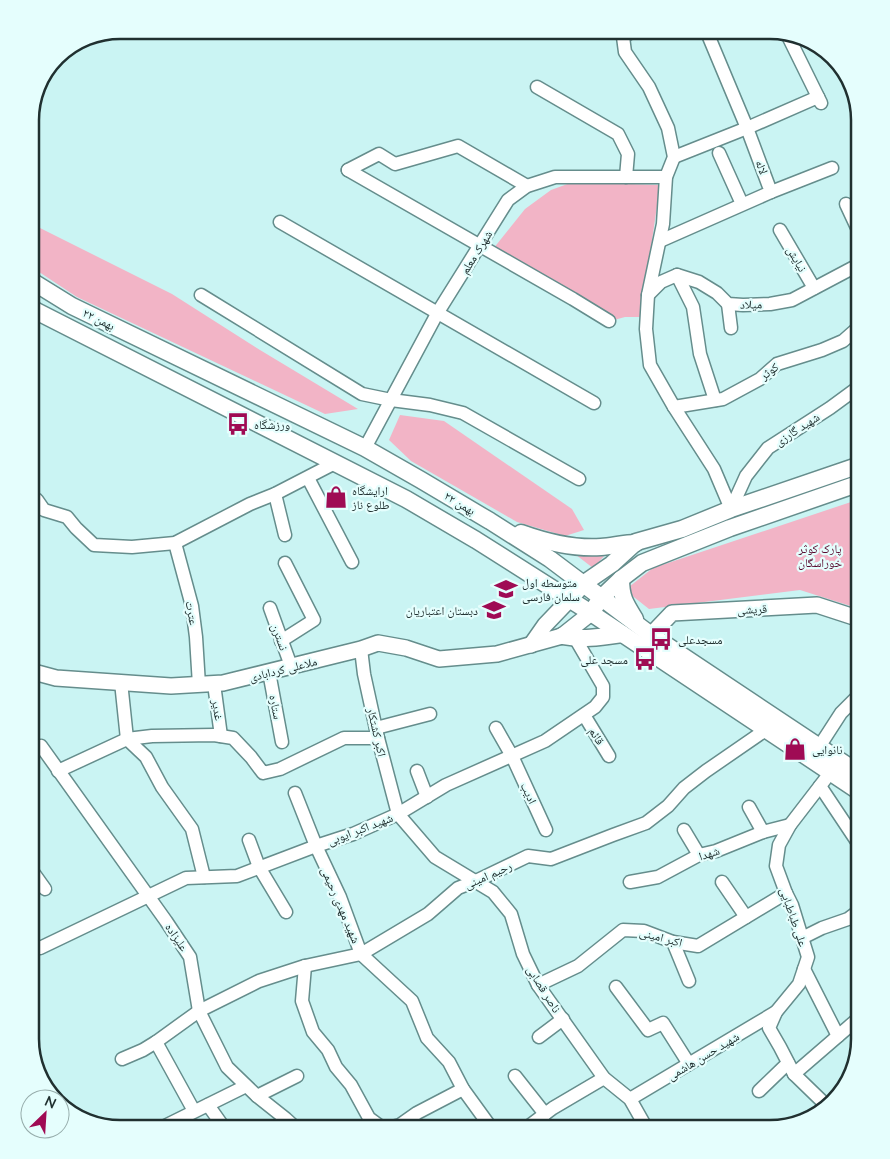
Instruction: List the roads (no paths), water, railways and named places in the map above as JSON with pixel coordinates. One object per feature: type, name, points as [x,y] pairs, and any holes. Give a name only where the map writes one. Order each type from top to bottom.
[{"type":"main road","name":"۲۲ بهمن","points":[[39,286],[61,300],[89,314],[365,448],[421,480],[550,559],[645,631],[851,768]]},
{"type":"main road","points":[[49,318],[61,300]]},
{"type":"main road","name":"۲۲ بهمن","points":[[39,312],[406,499],[476,540],[591,613],[851,786]]},
{"type":"main road","points":[[490,521],[538,539],[561,545],[600,547],[636,542],[682,529],[731,509],[851,468]]},
{"type":"main road","points":[[591,613],[601,598],[642,563],[730,528],[851,487]]},
{"type":"main road","points":[[636,542],[648,561]]},
{"type":"main road","points":[[569,600],[583,584],[612,564],[636,542]]},
{"type":"main road","points":[[621,579],[621,591],[624,602],[645,631]]},
{"type":"main road","points":[[569,638],[594,638],[622,634]]},
{"type":"street","points":[[623,39],[625,52],[649,88],[668,128],[674,157],[666,177],[663,224],[648,295],[646,329],[650,365],[674,407],[714,469],[731,509]]},
{"type":"street","name":"لاله","points":[[710,39],[772,192]]},
{"type":"street","points":[[674,157],[819,100],[791,41]]},
{"type":"street","points":[[537,87],[618,134],[628,154],[626,177]]},
{"type":"street","points":[[527,186],[458,146],[395,164],[379,154],[348,170],[609,321]]},
{"type":"street","points":[[718,153],[742,204]]},
{"type":"street","points":[[660,241],[742,204],[832,168]]},
{"type":"street","name":"شهرک معلم","points":[[365,448],[438,312],[508,200],[527,186],[555,177],[666,177]]},
{"type":"street","points":[[846,204],[851,215]]},
{"type":"street","points":[[280,222],[594,403]]},
{"type":"street","name":"نیایش","points":[[780,230],[814,288]]},
{"type":"street","name":"میلاد","points":[[677,275],[699,282],[717,293],[728,304],[743,305],[770,304],[792,300],[851,269]]},
{"type":"street","points":[[648,295],[661,282],[677,275],[693,308],[700,354],[715,400]]},
{"type":"street","points":[[201,295],[362,394],[430,405],[463,413],[579,479]]},
{"type":"street","points":[[728,304],[731,328]]},
{"type":"street","name":"کوثر","points":[[674,407],[723,399],[760,379],[777,364],[822,350],[843,341],[851,334]]},
{"type":"street","name":"شهید گارزی","points":[[731,509],[746,476],[768,448],[851,393]]},
{"type":"street","points":[[39,503],[44,510],[67,517],[94,545],[132,547],[175,544],[250,504],[275,494],[335,464]]},
{"type":"street","points":[[308,478],[352,562]]},
{"type":"street","points":[[275,494],[285,535]]},
{"type":"street","name":"عترت","points":[[175,544],[192,606],[196,637],[207,684]]},
{"type":"street","points":[[282,641],[314,620],[285,564]]},
{"type":"street","points":[[531,645],[545,625],[569,600]]},
{"type":"street","name":"قریشی","points":[[645,631],[672,613],[817,605],[851,616]]},
{"type":"street","name":"نسترن","points":[[270,608],[291,666]]},
{"type":"street","points":[[569,638],[591,613]]},
{"type":"street","name":"ملاعلی کردابادی","points":[[39,673],[56,678],[171,686],[223,684],[378,643],[406,648],[439,659],[497,654],[569,638]]},
{"type":"street","name":"شهید اکبر ایوبی","points":[[40,948],[186,878],[237,876],[353,834],[398,814],[446,785],[545,741],[596,707],[603,697],[603,686],[569,638]]},
{"type":"street","name":"اکبر کشتکار","points":[[361,649],[364,674],[377,733],[398,814]]},
{"type":"street","name":"ستاره","points":[[269,672],[282,742]]},
{"type":"street","points":[[121,682],[127,739],[146,757],[162,787],[192,829],[204,877]]},
{"type":"street","name":"غدیر","points":[[207,684],[221,736]]},
{"type":"street","points":[[819,747],[841,713],[851,703]]},
{"type":"street","points":[[58,771],[127,739],[152,736],[214,735],[233,738],[263,773],[280,769],[344,738],[377,733],[430,714]]},
{"type":"street","name":"قائم","points":[[584,715],[609,756]]},
{"type":"street","name":"ادیب","points":[[496,728],[512,756],[546,830]]},
{"type":"street","name":"رحیم امینی","points":[[122,1059],[156,1042],[199,1011],[259,980],[305,966],[361,954],[428,914],[458,888],[528,856],[550,859],[646,823],[668,806],[684,788],[699,776],[767,729]]},
{"type":"street","name":"علیزاده","points":[[39,752],[58,771],[149,896],[190,957],[199,1011],[227,1067],[257,1096],[287,1120]]},
{"type":"street","points":[[417,771],[427,797]]},
{"type":"street","name":"علی طباطبایی","points":[[776,1012],[799,984],[808,957],[792,905],[776,866],[779,845],[790,825],[830,773]]},
{"type":"street","points":[[820,786],[851,832]]},
{"type":"street","name":"شهید مهدی رحیمی","points":[[295,793],[316,846],[340,897],[361,954],[412,1002],[428,1038],[449,1062],[463,1089],[485,1120]]},
{"type":"street","points":[[749,807],[763,832]]},
{"type":"street","name":"ناصر قصابی","points":[[398,814],[436,857],[494,892],[511,914],[523,954],[538,985],[604,1078],[630,1099],[642,1120]]},
{"type":"street","name":"شهدا","points":[[630,882],[658,878],[699,856],[763,832],[790,825]]},
{"type":"street","points":[[684,830],[699,856]]},
{"type":"street","points":[[249,840],[259,867],[286,912]]},
{"type":"street","points":[[39,881],[45,889]]},
{"type":"street","points":[[722,882],[746,917]]},
{"type":"street","name":"اکبر امینی","points":[[538,985],[578,966],[623,930],[644,930],[672,942],[698,946],[786,893]]},
{"type":"street","points":[[802,938],[851,917]]},
{"type":"street","points":[[672,942],[689,982]]},
{"type":"street","points":[[305,966],[302,1000],[313,1032],[328,1050],[336,1067],[351,1085],[372,1120]]},
{"type":"street","points":[[804,969],[838,1036]]},
{"type":"street","points":[[616,987],[648,1030],[663,1023],[689,1064]]},
{"type":"street","points":[[776,1012],[769,1028],[794,1074],[822,1101]]},
{"type":"street","name":"شهید حسن هاشمی","points":[[630,1099],[776,1012]]},
{"type":"street","points":[[539,1037],[563,1019]]},
{"type":"street","points":[[794,1074],[851,1025]]},
{"type":"street","points":[[156,1042],[194,1111]]},
{"type":"street","points":[[759,1092],[788,1063]]},
{"type":"street","points":[[257,1096],[297,1076]]},
{"type":"street","points":[[515,1076],[545,1114]]},
{"type":"street","points":[[539,1120],[545,1114],[604,1078]]},
{"type":"street","points":[[176,1120],[246,1086]]},
{"type":"street","points":[[407,1120],[463,1089]]},
{"type":"street","points":[[208,1104],[219,1120]]},
{"type":"place","name":"ورزشگاه","points":[[238,424]]},
{"type":"place","name":"ارایشگاه طلوع ناز","points":[[336,497]]},
{"type":"place","name":"متوسطه اول سلمان فارسی","points":[[506,589]]},
{"type":"place","name":"دبستان اعتباریان","points":[[494,610]]},
{"type":"place","name":"مسجدعلی","points":[[661,639]]},
{"type":"place","name":"مسجد علی","points":[[645,659]]},
{"type":"place","name":"نانوایی","points":[[795,749]]},
{"type":"park label","name":"پارک کوثر خوراسگان","points":[[820,555]]}]
